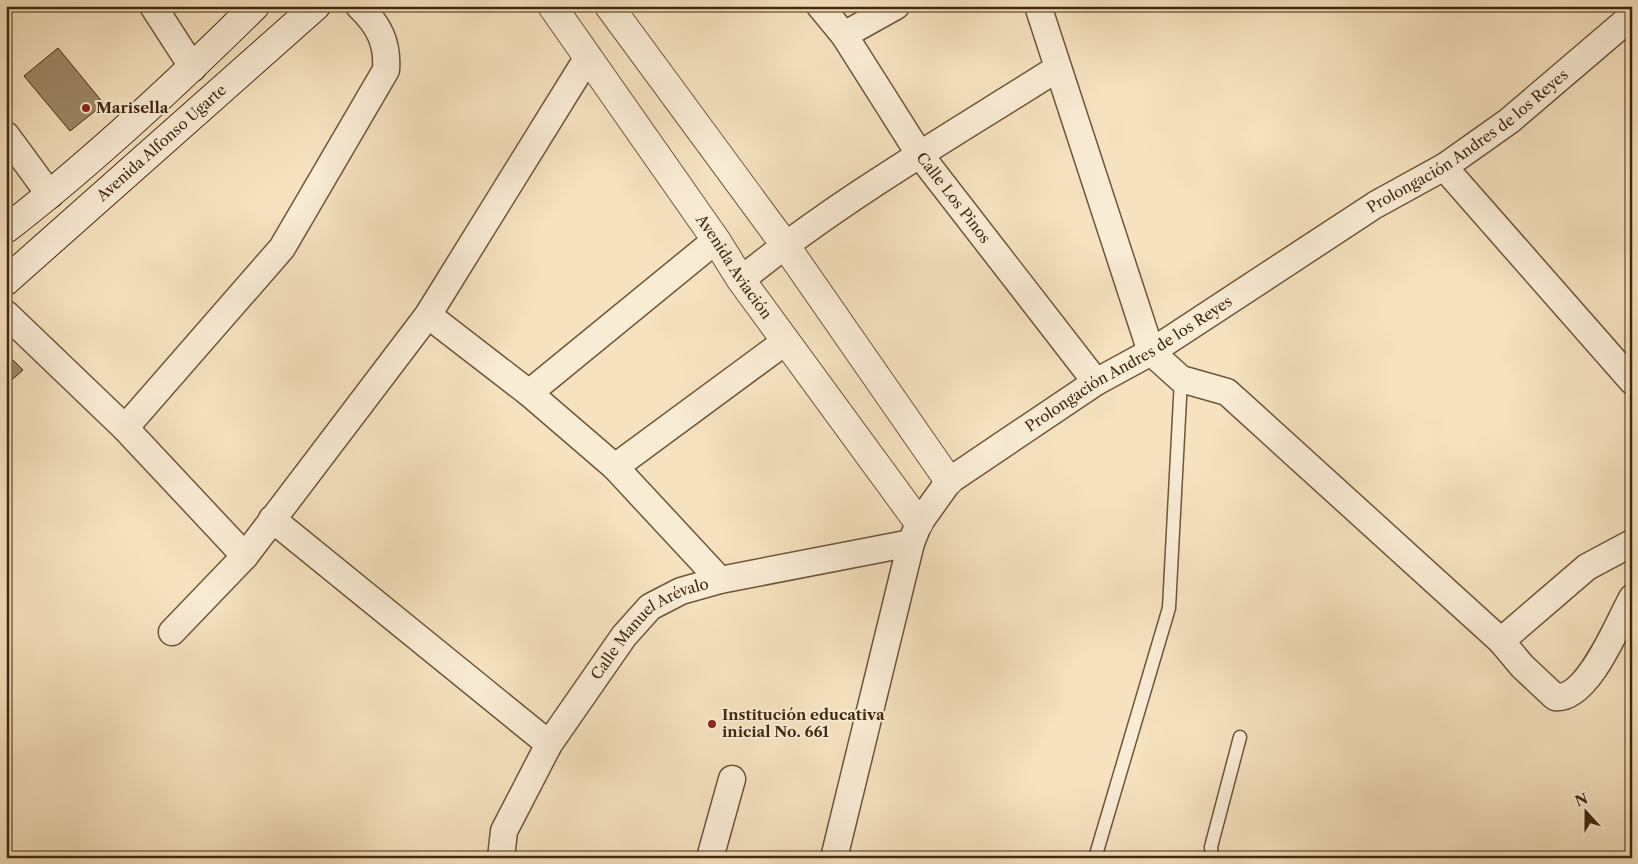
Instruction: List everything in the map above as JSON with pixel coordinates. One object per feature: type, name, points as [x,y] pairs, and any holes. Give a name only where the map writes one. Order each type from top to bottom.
[{"type":"street","points":[[153,6],[192,68]]},
{"type":"street","points":[[6,229],[50,195],[192,68],[255,6]]},
{"type":"street","name":"Avenida Alfonso Ugarte","points":[[6,281],[316,6]]},
{"type":"street","points":[[125,428],[282,248],[386,70],[387,54],[382,35],[369,15],[359,6]]},
{"type":"street","name":"Avenida Aviación","points":[[552,6],[716,240],[741,280],[786,341],[915,533]]},
{"type":"street","points":[[609,6],[785,244],[949,481]]},
{"type":"street","name":"Calle Los Pinos","points":[[820,6],[844,35],[920,155],[1096,382]]},
{"type":"street","points":[[844,35],[896,6]]},
{"type":"street","points":[[1038,6],[1151,352],[1181,379],[1227,392],[1501,641],[1528,672],[1555,697],[1562,698],[1588,680],[1632,598]]},
{"type":"street","name":"Prolongación Andres de los Reyes","points":[[834,858],[915,533],[949,481],[1096,382],[1151,352],[1374,205],[1444,167],[1510,121],[1632,16]]},
{"type":"street","points":[[172,632],[245,556],[428,316],[588,57]]},
{"type":"street","points":[[741,280],[785,244],[920,155],[1058,68]]},
{"type":"street","points":[[6,135],[50,195]]},
{"type":"street","points":[[1444,167],[1632,381]]},
{"type":"street","points":[[528,393],[716,240]]},
{"type":"street","points":[[6,314],[125,428],[245,556]]},
{"type":"street","points":[[428,316],[528,393],[615,467],[720,580]]},
{"type":"street","points":[[615,467],[786,341]]},
{"type":"street","points":[[272,519],[550,744]]},
{"type":"street","name":"Calle Manuel Arévalo","points":[[500,857],[504,831],[550,744],[624,636],[650,607],[681,591],[720,580],[915,533]]},
{"type":"street","points":[[1501,641],[1587,567],[1632,542]]},
{"type":"street","points":[[710,858],[732,779]]},
{"type":"lane","points":[[1095,858],[1169,608],[1181,379]]},
{"type":"lane","points":[[1212,858],[1211,847],[1240,737]]},
{"type":"building","points":[[58,48],[104,104],[70,131],[24,76]]},
{"type":"building","points":[[6,353],[23,370],[6,385]]},
{"type":"place","name":"Marisella","points":[[86,108]]},
{"type":"place","name":"Institución educativa inicial No. 661","points":[[712,724]]}]
